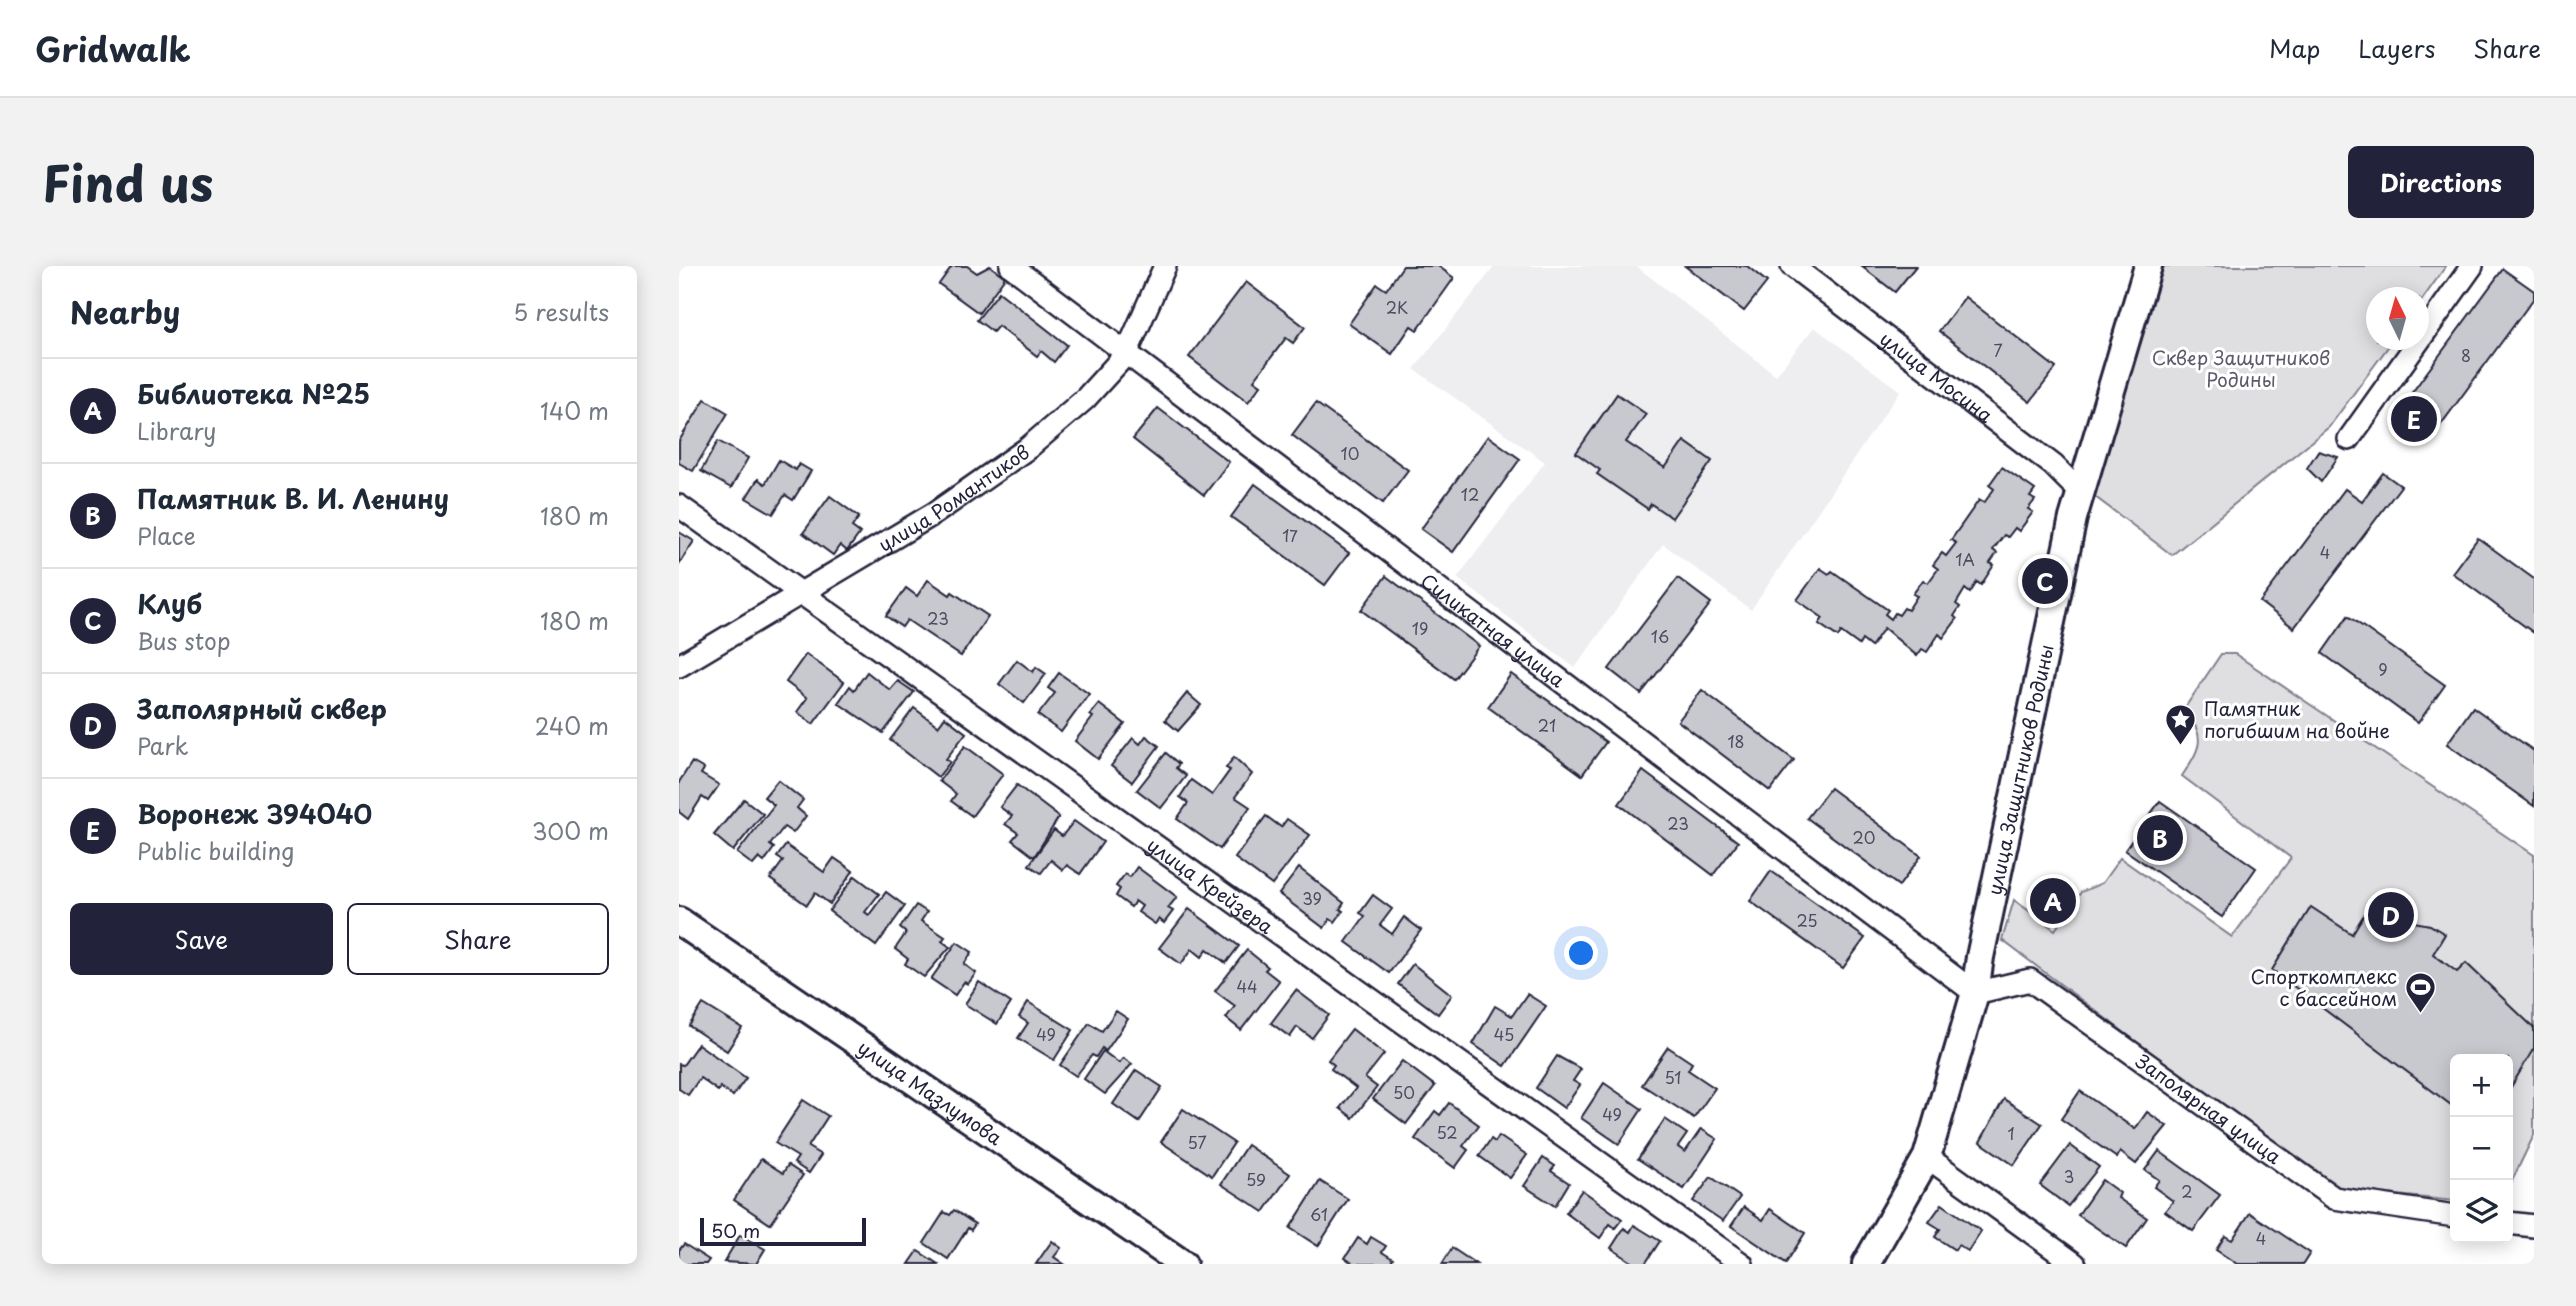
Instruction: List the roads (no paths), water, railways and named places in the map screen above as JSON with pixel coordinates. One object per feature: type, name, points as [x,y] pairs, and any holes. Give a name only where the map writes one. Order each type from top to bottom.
[{"type":"street","name":"Силикатная улица","points":[[1011,266],[1975,993]]},
{"type":"street","name":"улица Романтиков","points":[[679,666],[935,513],[1028,448],[1085,399],[1126,354],[1165,266]]},
{"type":"street","name":"улица Мосина","points":[[1792,266],[2053,465],[2079,491]]},
{"type":"street","name":"улица Защитников Родины","points":[[1865,1264],[1927,1157],[1975,993],[1983,943],[2079,491],[2148,266]]},
{"type":"street","points":[[2349,439],[2472,266]]},
{"type":"street","name":"улица Крейзера","points":[[679,506],[1742,1264]]},
{"type":"street","name":"улица Мазлумова","points":[[679,921],[1183,1264]]},
{"type":"street","name":"Заполярная улица","points":[[1975,993],[2031,980],[2334,1198],[2450,1215]]},
{"type":"street","points":[[1927,1157],[2075,1264]]},
{"type":"street","points":[[2513,1224],[2534,1227]]},
{"type":"place","name":"Воронеж 394040","points":[[2414,419]]},
{"type":"place","name":"Клуб","points":[[2045,581]]},
{"type":"place","name":"Памятник погибшим на войне","points":[[2181,746]]},
{"type":"place","name":"Памятник В. И. Ленину","points":[[2160,838]]},
{"type":"place","name":"Библиотека №25","points":[[2053,901]]},
{"type":"place","name":"Заполярный сквер","points":[[2391,915]]},
{"type":"place","name":"Спорткомплекс с бассейном","points":[[2420,1014]]},
{"type":"park label","name":"Сквер Защитников Родины","points":[[2241,368]]}]
